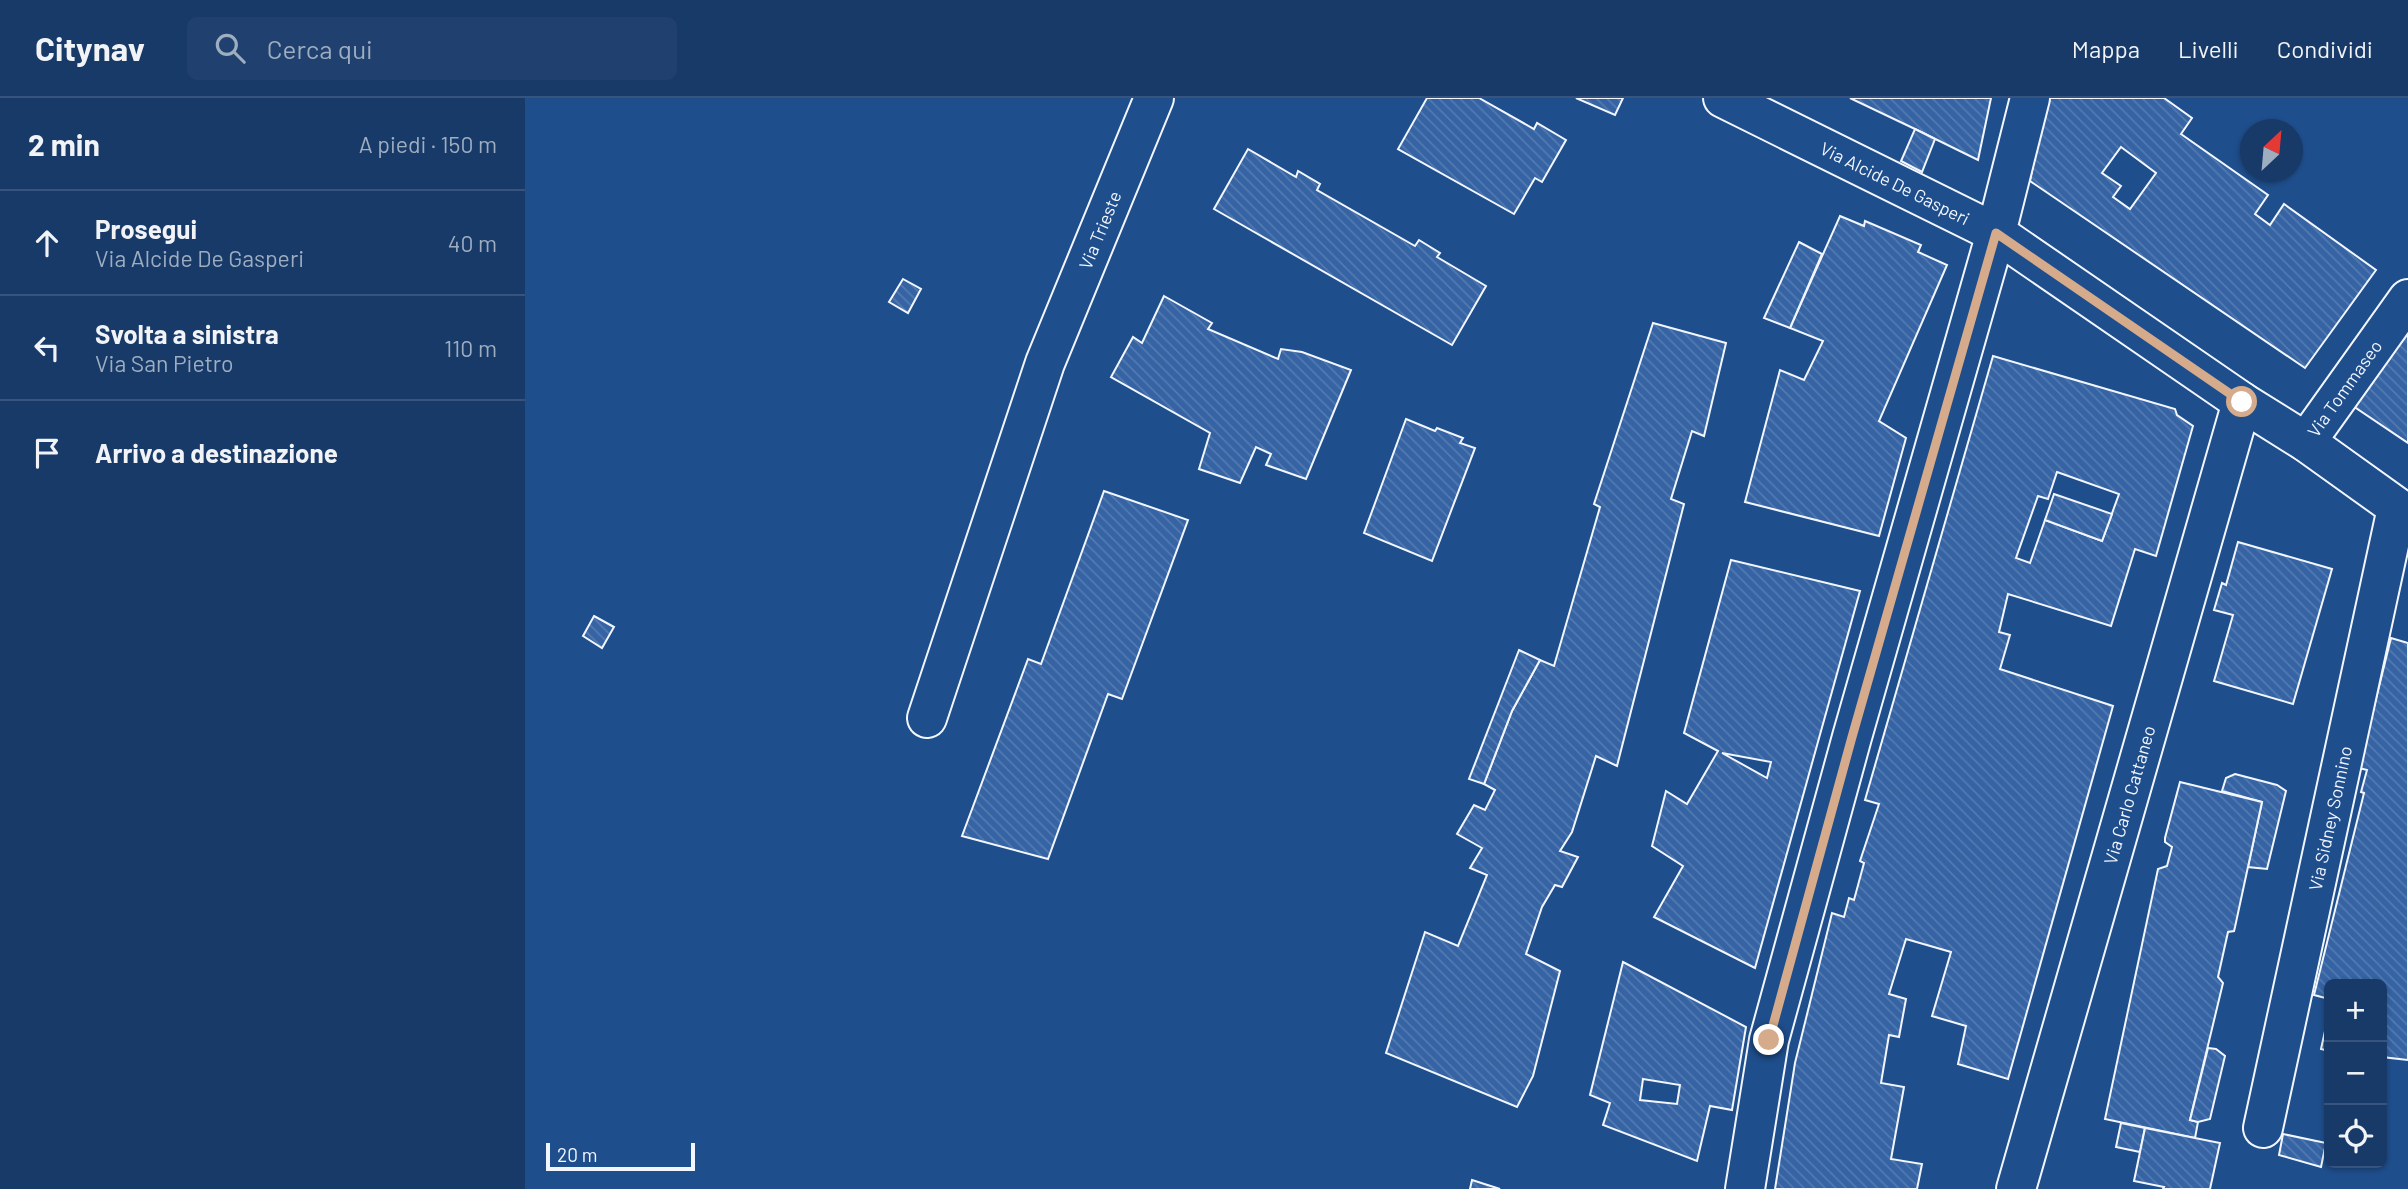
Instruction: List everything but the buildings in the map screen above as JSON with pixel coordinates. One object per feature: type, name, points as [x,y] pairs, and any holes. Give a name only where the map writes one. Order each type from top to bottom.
[{"type":"street","name":"Via Trieste","points":[[927,718],[1045,363],[1154,98]]},
{"type":"street","name":"Via Alcide De Gasperi","points":[[1723,98],[1996,233],[2242,402],[2306,442],[2403,512]]},
{"type":"street","points":[[1745,1189],[1769,1040],[1852,737],[1996,233],[2030,98]]},
{"type":"street","name":"Via Tommaseo","points":[[2306,442],[2408,299]]},
{"type":"street","name":"Via Carlo Cattaneo","points":[[2016,1189],[2242,402]]},
{"type":"street","name":"Via Sidney Sonnino","points":[[2263,1128],[2403,512]]},
{"type":"route","points":[[1769,1040],[1852,737],[1996,233],[2242,402]]}]
